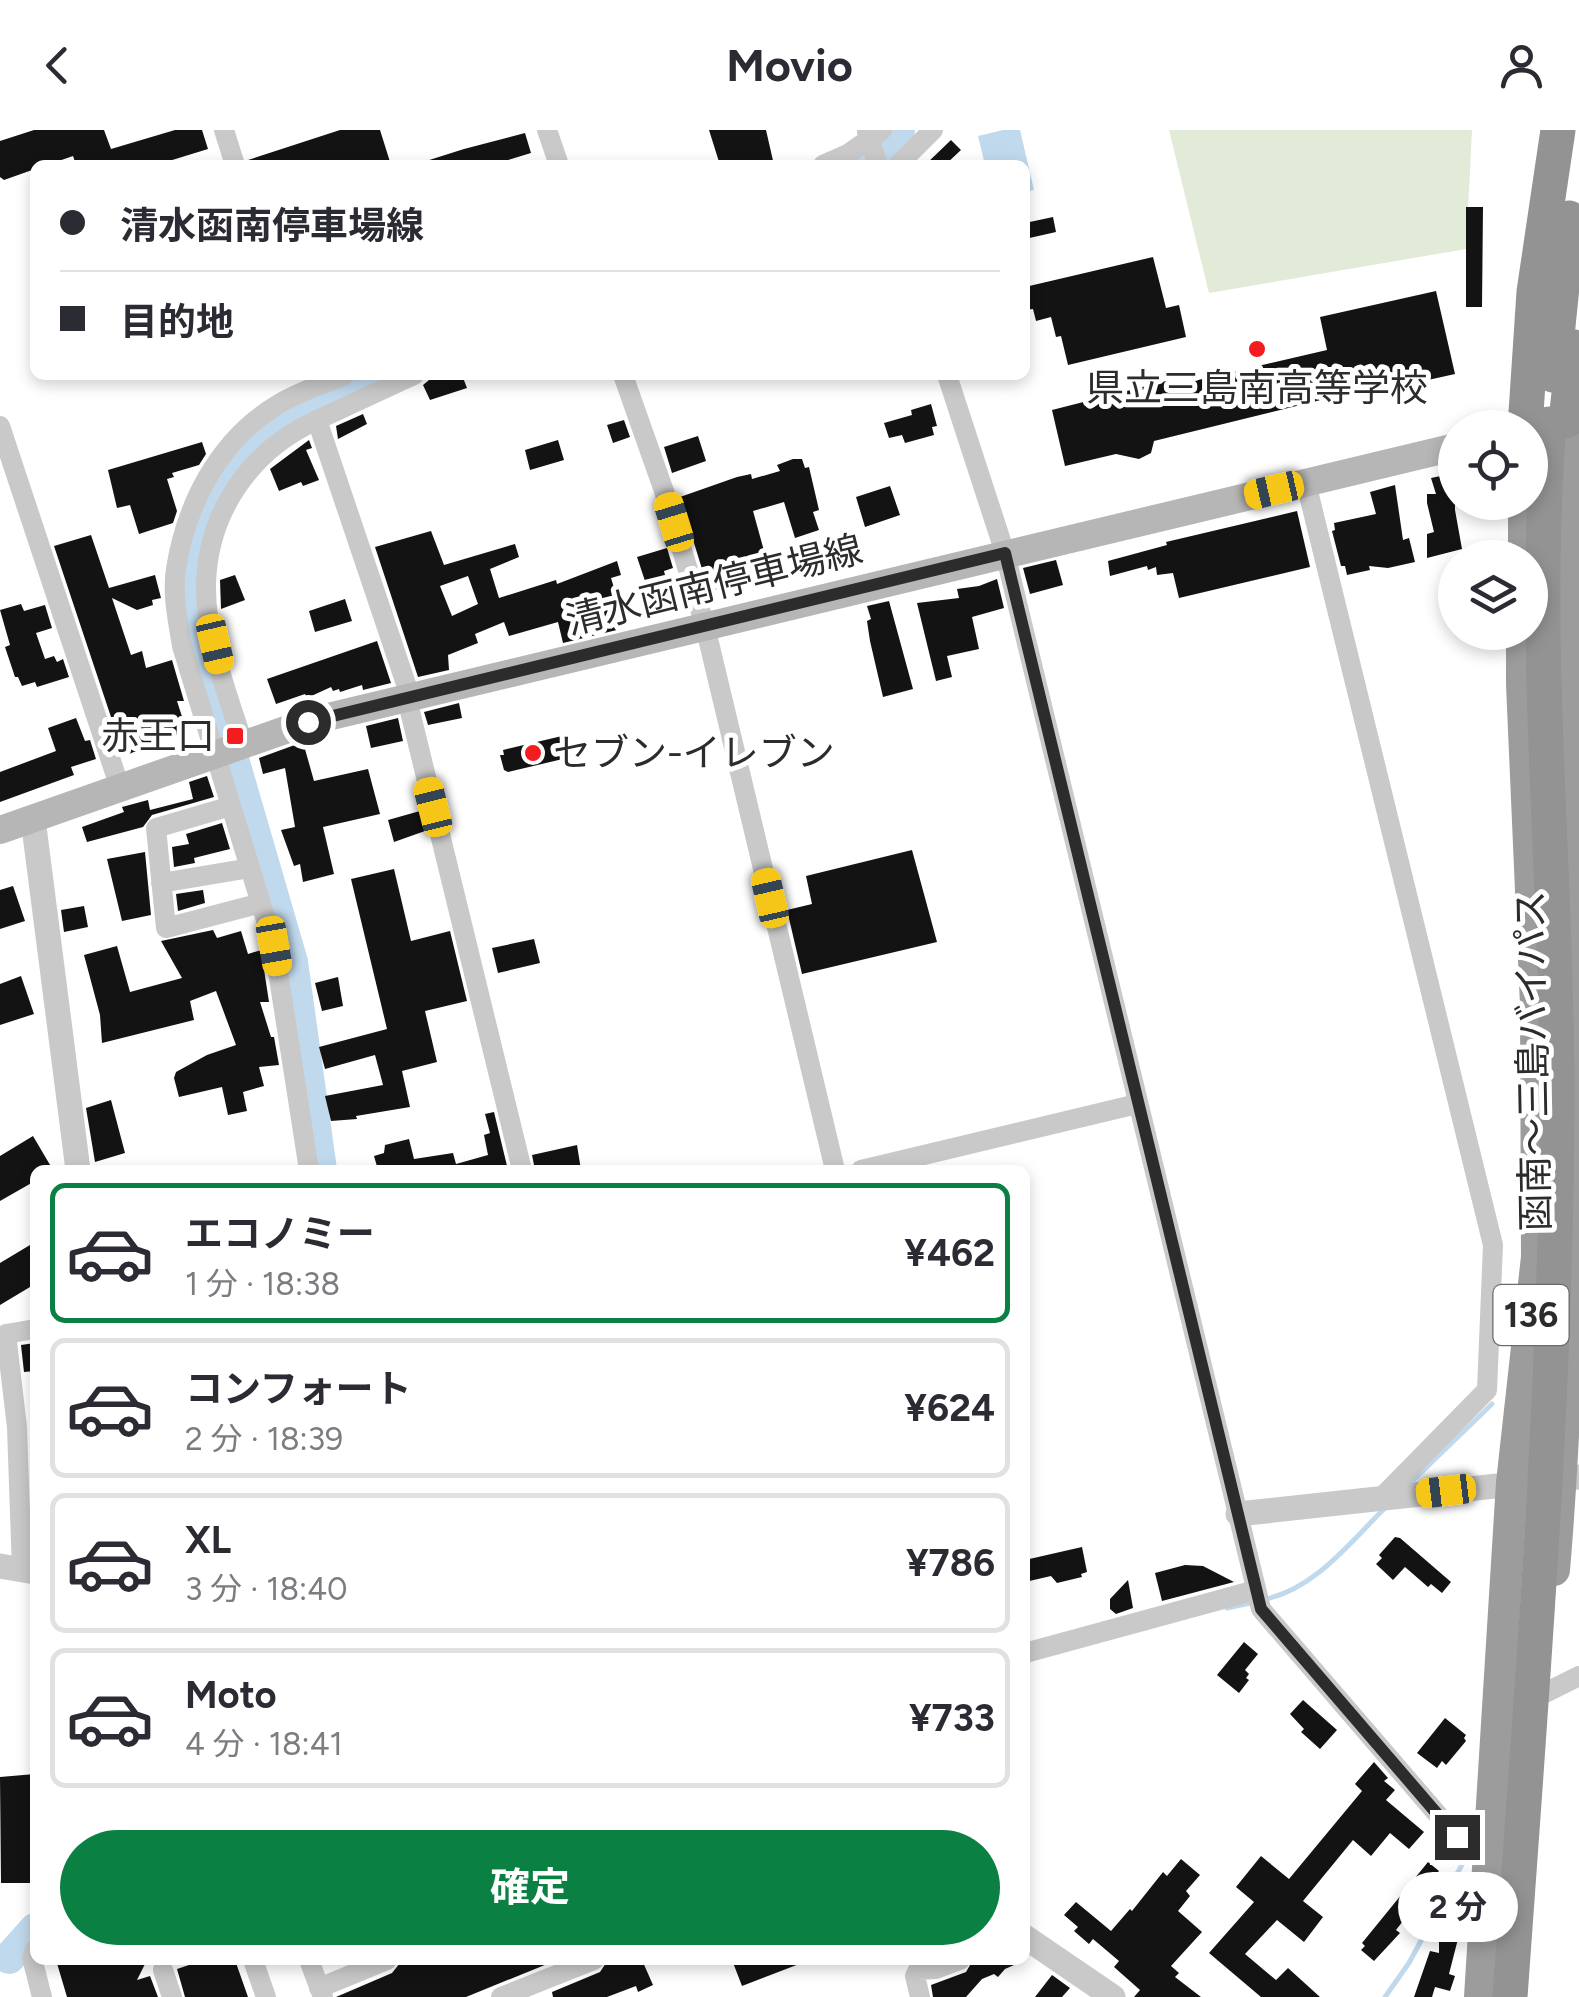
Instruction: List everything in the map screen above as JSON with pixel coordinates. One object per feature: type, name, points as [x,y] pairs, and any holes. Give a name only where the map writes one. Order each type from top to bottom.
[{"type":"highway","points":[[1528,410],[1534,292],[1558,130]]},
{"type":"highway","points":[[1510,1997],[1556,1247],[1557,1099],[1542,689],[1543,551],[1556,331],[1579,148]]},
{"type":"highway","points":[[1572,419],[1579,306]]},
{"type":"highway","name":"函南～三島バイパス","points":[[1518,1997],[1539,1696],[1572,1478],[1577,1141],[1564,684],[1572,419]]},
{"type":"highway","name":"函南～三島バイパス","points":[[1480,1997],[1512,1483],[1538,1257],[1539,1144],[1522,650]]},
{"type":"main road","name":"清水函南停車場線","points":[[0,830],[310,721],[1438,451]]},
{"type":"street","points":[[224,130],[233,160]]},
{"type":"street","points":[[547,130],[557,160]]},
{"type":"street","points":[[903,160],[934,130]]},
{"type":"street","points":[[831,160],[873,134],[877,160]]},
{"type":"street","points":[[229,748],[182,646],[227,502],[261,456],[317,420],[359,386],[390,380]]},
{"type":"street","points":[[625,380],[706,626],[834,1165]]},
{"type":"street","points":[[948,380],[1005,553],[1258,1597],[1457,1837],[1488,1854]]},
{"type":"street","points":[[305,383],[234,438],[193,506],[176,571],[224,681],[230,806],[274,946],[308,1165]]},
{"type":"street","points":[[317,420],[406,684],[406,698],[521,1165]]},
{"type":"street","points":[[0,426],[120,788]]},
{"type":"street","points":[[1306,483],[1492,1245],[1487,1390],[1381,1498]]},
{"type":"street","points":[[230,806],[156,828],[166,928],[261,903]]},
{"type":"street","points":[[33,819],[77,1165]]},
{"type":"street","points":[[160,883],[250,868]]},
{"type":"street","points":[[882,1165],[1137,1104]]},
{"type":"street","points":[[19,1569],[17,1427],[3,1338],[30,1330]]},
{"type":"street","points":[[1238,1514],[1572,1478]]},
{"type":"street","points":[[1030,1652],[1258,1597]]},
{"type":"street","points":[[1539,1696],[1579,1676]]},
{"type":"street","points":[[1030,1939],[1114,1997]]},
{"type":"street","points":[[34,1965],[42,1997]]},
{"type":"street","points":[[255,1965],[266,1997]]},
{"type":"street","points":[[311,1965],[321,1992],[377,1965]]},
{"type":"street","points":[[501,1997],[581,1965]]},
{"type":"street","points":[[920,1997],[914,1976],[918,1970],[945,1965]]},
{"type":"street","points":[[163,1970],[172,1997]]},
{"type":"green space","points":[[1169,130],[1472,130],[1466,249],[1209,293]]},
{"type":"water","points":[[1020,130],[1027,160],[984,160],[978,136]]},
{"type":"building","points":[[34,130],[104,130],[111,149],[175,130],[202,130],[208,149],[172,160],[74,160],[73,156],[30,160],[30,171],[4,180],[0,177],[0,141]]},
{"type":"building","points":[[340,130],[380,130],[389,160],[248,160]]},
{"type":"building","points":[[709,130],[766,130],[773,160],[718,160]]},
{"type":"building","points":[[525,133],[531,153],[508,160],[429,160]]},
{"type":"building","points":[[951,140],[961,150],[950,160],[930,160]]},
{"type":"building","points":[[1466,207],[1483,207],[1482,307],[1466,307]]},
{"type":"building","points":[[1053,217],[1056,232],[1030,238],[1030,222]]},
{"type":"building","points":[[1153,257],[1166,308],[1179,305],[1186,337],[1068,365],[1061,336],[1056,337],[1051,317],[1036,321],[1030,309],[1030,286]]},
{"type":"building","points":[[1436,291],[1455,374],[1338,400],[1337,396],[1154,441],[1151,453],[1139,459],[1116,454],[1065,466],[1052,410],[1166,381],[1168,387],[1327,350],[1320,317]]},
{"type":"building","points":[[429,380],[464,380],[467,388],[430,400],[423,385]]},
{"type":"building","points":[[931,404],[937,426],[932,427],[934,435],[905,443],[902,435],[889,438],[884,423],[912,415],[911,410]]},
{"type":"building","points":[[363,414],[367,424],[338,439],[336,426]]},
{"type":"building","points":[[624,420],[630,437],[613,443],[607,425]]},
{"type":"building","points":[[698,436],[706,461],[672,473],[664,447]]},
{"type":"building","points":[[309,440],[312,448],[306,450],[319,480],[279,491],[270,469]]},
{"type":"building","points":[[558,440],[564,460],[530,470],[525,450]]},
{"type":"building","points":[[202,442],[206,454],[199,465],[172,473],[174,477],[167,479],[177,511],[173,523],[139,534],[130,505],[117,508],[108,470]]},
{"type":"building","points":[[802,459],[805,468],[809,467],[819,510],[813,512],[819,530],[795,538],[784,502],[753,511],[766,558],[739,566],[744,581],[709,592],[680,497],[737,477],[751,474],[752,479],[780,471],[777,465]]},
{"type":"building","points":[[1438,477],[1438,520],[1457,520],[1460,540],[1438,540],[1438,555],[1427,558],[1427,534],[1434,532],[1427,494],[1436,494],[1431,478]]},
{"type":"building","points":[[1395,485],[1403,540],[1409,538],[1415,562],[1388,568],[1369,566],[1370,570],[1347,575],[1332,531],[1334,523],[1376,514],[1370,492]]},
{"type":"building","points":[[890,486],[900,515],[865,527],[856,497]]},
{"type":"building","points":[[1297,511],[1310,567],[1179,598],[1173,573],[1157,575],[1156,567],[1110,576],[1108,561],[1167,545],[1166,542]]},
{"type":"building","points":[[431,531],[444,565],[515,544],[519,557],[490,569],[499,598],[556,580],[557,584],[617,561],[621,575],[611,578],[621,629],[563,643],[558,622],[509,636],[504,622],[475,634],[478,643],[448,655],[449,670],[418,677],[375,547]],"holes":[[[468,576],[478,604],[452,616],[440,586]]]},
{"type":"building","points":[[91,535],[109,588],[155,575],[161,598],[152,600],[153,605],[137,610],[112,598],[131,655],[142,651],[146,668],[172,660],[184,701],[177,701],[185,726],[181,727],[183,732],[124,756],[54,546]]},
{"type":"building","points":[[667,548],[673,568],[664,571],[664,585],[648,590],[637,557]]},
{"type":"building","points":[[1056,560],[1063,585],[1030,594],[1023,568]]},
{"type":"building","points":[[235,575],[245,600],[221,609],[220,580]]},
{"type":"building","points":[[997,579],[1004,608],[972,617],[979,649],[947,656],[952,677],[936,681],[917,603],[959,598],[957,589]]},
{"type":"building","points":[[345,599],[352,621],[315,632],[309,611]]},
{"type":"building","points":[[889,601],[913,689],[883,697],[870,641],[867,606]]},
{"type":"building","points":[[21,604],[24,611],[45,605],[52,628],[36,633],[45,659],[63,659],[69,677],[37,687],[35,682],[22,686],[15,677],[5,647],[10,645],[0,610]]},
{"type":"building","points":[[377,641],[391,683],[363,690],[362,685],[340,692],[331,687],[307,698],[305,694],[276,704],[267,679]]},
{"type":"building","points":[[459,703],[462,718],[428,725],[424,712]]},
{"type":"building","points":[[76,718],[96,759],[71,767],[74,775],[0,802],[0,772],[56,751],[48,728]]},
{"type":"building","points":[[398,718],[403,741],[371,748],[366,726]]},
{"type":"building","points":[[562,736],[567,758],[504,770],[500,755],[504,755],[503,750]]},
{"type":"building","points":[[303,742],[314,781],[368,769],[380,814],[323,827],[334,874],[303,882],[300,864],[294,866],[281,830],[295,827],[285,768],[263,774],[259,758]]},
{"type":"building","points":[[207,776],[214,797],[152,815],[143,827],[87,842],[82,827],[124,812],[122,807],[148,800],[150,810],[193,799],[189,782]]},
{"type":"building","points":[[420,811],[425,831],[394,842],[388,820]]},
{"type":"building","points":[[222,823],[230,849],[174,867],[172,847],[189,844],[186,834]]},
{"type":"building","points":[[912,850],[937,942],[802,974],[787,910],[812,904],[806,876]]},
{"type":"building","points":[[145,852],[151,915],[122,921],[107,859]]},
{"type":"building","points":[[394,869],[411,941],[450,931],[467,1001],[425,1011],[437,1062],[402,1071],[410,1107],[331,1121],[325,1096],[383,1085],[375,1055],[325,1069],[319,1047],[387,1029],[351,879]]},
{"type":"building","points":[[13,886],[25,921],[0,929],[0,890]]},
{"type":"building","points":[[203,890],[205,903],[178,911],[176,894]]},
{"type":"building","points":[[84,906],[88,927],[64,932],[61,910]]},
{"type":"building","points":[[213,930],[217,938],[241,931],[248,954],[261,950],[269,1002],[260,1002],[274,1037],[279,1065],[259,1067],[264,1086],[243,1092],[247,1111],[228,1115],[222,1087],[179,1097],[174,1078],[176,1072],[207,1055],[236,1045],[216,991],[190,1001],[194,1020],[102,1043],[100,1015],[84,955],[117,946],[130,992],[182,978],[161,941]]},
{"type":"building","points":[[534,939],[540,963],[498,973],[492,948]]},
{"type":"building","points":[[21,976],[34,1014],[0,1025],[0,984]]},
{"type":"building","points":[[338,977],[343,1006],[322,1011],[315,983]]},
{"type":"building","points":[[111,1100],[125,1153],[95,1162],[86,1108]]},
{"type":"building","points":[[494,1112],[507,1165],[377,1165],[374,1156],[384,1153],[385,1145],[409,1139],[414,1159],[453,1153],[456,1164],[488,1155],[484,1135],[490,1133],[485,1114]]},
{"type":"building","points":[[33,1136],[50,1165],[30,1165],[30,1184],[0,1201],[0,1156]]},
{"type":"building","points":[[577,1145],[580,1165],[534,1165],[532,1155]]},
{"type":"building","points":[[30,1245],[30,1287],[0,1305],[0,1263]]},
{"type":"building","points":[[30,1344],[30,1371],[24,1372],[21,1345]]},
{"type":"building","points":[[1395,1537],[1451,1582],[1442,1593],[1431,1584],[1428,1587],[1405,1567],[1393,1580],[1376,1564]]},
{"type":"building","points":[[1082,1547],[1087,1572],[1057,1583],[1051,1576],[1030,1581],[1030,1559]]},
{"type":"building","points":[[1185,1565],[1203,1566],[1234,1582],[1162,1601],[1155,1573]]},
{"type":"building","points":[[1128,1580],[1133,1608],[1116,1614],[1110,1609],[1110,1599]]},
{"type":"building","points":[[1244,1642],[1258,1654],[1245,1670],[1249,1680],[1239,1693],[1217,1675]]},
{"type":"building","points":[[1303,1700],[1337,1730],[1320,1749],[1301,1732],[1304,1729],[1290,1714]]},
{"type":"building","points":[[1445,1718],[1466,1735],[1466,1741],[1446,1765],[1442,1761],[1437,1768],[1417,1753]]},
{"type":"building","points":[[1374,1762],[1388,1778],[1384,1781],[1395,1790],[1386,1800],[1424,1832],[1409,1849],[1390,1833],[1371,1856],[1353,1840],[1303,1901],[1323,1917],[1304,1942],[1277,1920],[1245,1954],[1276,1980],[1288,1968],[1320,1997],[1261,1997],[1209,1953],[1254,1902],[1236,1887],[1261,1856],[1289,1879],[1362,1791],[1355,1784]]},
{"type":"building","points":[[30,1774],[30,1883],[1,1883],[0,1777]]},
{"type":"building","points":[[1181,1859],[1200,1875],[1186,1891],[1190,1896],[1178,1911],[1202,1932],[1171,1966],[1179,1973],[1175,1977],[1201,1997],[1134,1997],[1140,1990],[1114,1967],[1119,1961],[1093,1939],[1089,1944],[1064,1915],[1076,1902],[1111,1931],[1163,1872],[1167,1876]]},
{"type":"building","points":[[1428,1862],[1439,1871],[1435,1880],[1396,1930],[1400,1933],[1374,1961],[1361,1950],[1365,1946],[1362,1943]]},
{"type":"building","points":[[1439,1931],[1460,1931],[1449,1974],[1455,1976],[1450,1991],[1435,1987],[1432,1997],[1414,1997],[1430,1951],[1439,1953]]},
{"type":"building","points":[[57,1965],[144,1965],[137,1980],[150,1976],[158,1997],[67,1997]]},
{"type":"building","points":[[189,1965],[237,1965],[248,1997],[185,1997],[177,1969]]},
{"type":"building","points":[[398,1965],[545,1965],[466,1997],[336,1997],[392,1973]]},
{"type":"building","points":[[605,1965],[644,1965],[653,1985],[638,1992],[636,1986],[607,1997],[553,1997],[552,1992],[600,1972]]},
{"type":"building","points":[[734,1965],[797,1965],[742,1986]]},
{"type":"building","points":[[970,1965],[1014,1965],[998,1977],[994,1974],[982,1979],[966,1997],[933,1997],[931,1985],[966,1972]]},
{"type":"building","points":[[1052,1975],[1070,1988],[1062,1997],[1035,1997]]},
{"type":"waterway","points":[[866,160],[899,130]]},
{"type":"waterway","points":[[320,1165],[292,962],[196,632],[196,556],[211,500],[227,473],[248,451],[300,415],[376,380]]},
{"type":"waterway","points":[[1408,1485],[1492,1404]]},
{"type":"waterway","points":[[1266,1599],[1301,1585],[1316,1574],[1386,1507]]},
{"type":"waterway","points":[[1227,1608],[1255,1602]]},
{"type":"waterway","points":[[1385,1997],[1409,1963],[1465,1859]]},
{"type":"waterway","points":[[9,1958],[30,1935]]},
{"type":"place","name":"県立三島南高等学校","points":[[1257,349]]},
{"type":"place","name":"赤王口","points":[[235,736]]},
{"type":"place","name":"セブン-イレブン","points":[[533,753]]},
{"type":"route","points":[[308,722],[1005,553],[1261,1609],[1457,1837]]}]
